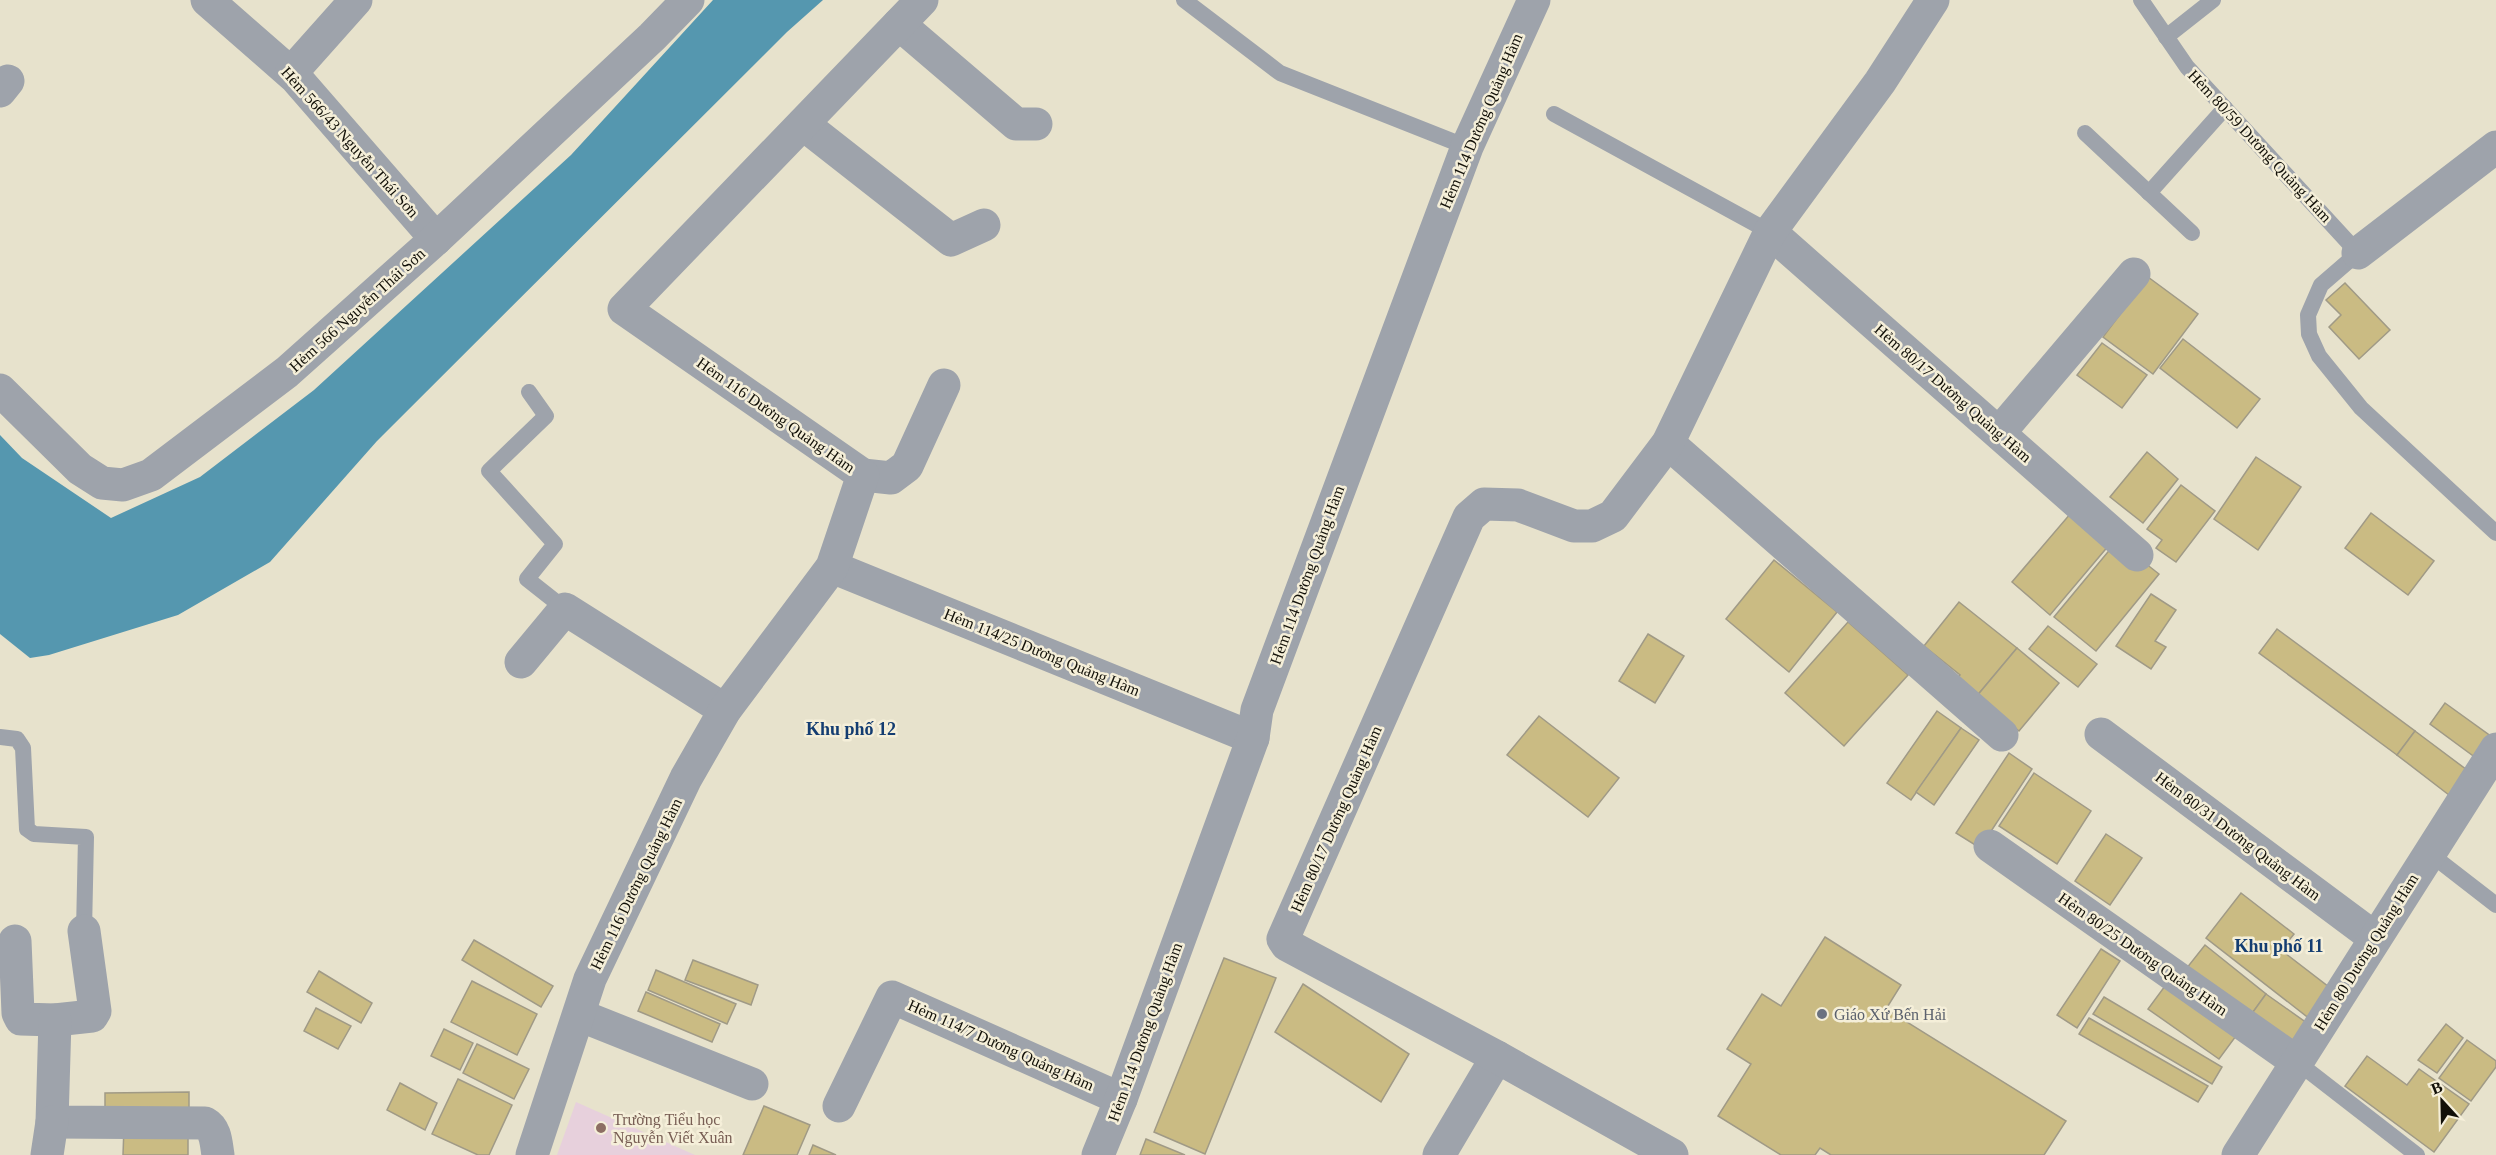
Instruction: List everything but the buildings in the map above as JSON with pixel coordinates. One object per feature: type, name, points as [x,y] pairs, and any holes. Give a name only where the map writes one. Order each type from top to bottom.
[{"type":"street","name":"Hẻm 566/43 Nguyễn Thái Sơn","points":[[207,0],[291,73],[436,239]]},
{"type":"street","points":[[291,73],[356,0]]},
{"type":"street","name":"Hẻm 566 Nguyễn Thái Sơn","points":[[0,390],[80,469],[102,483],[123,485],[151,475],[287,372],[436,239],[652,37],[688,0]]},
{"type":"street","name":"Hẻm 116 Dương Quảng Hàm","points":[[532,1155],[590,979],[686,778],[725,710],[832,567],[863,475],[624,309],[922,0]]},
{"type":"street","name":"Hẻm 114 Dương Quảng Hàm","points":[[1098,1155],[1121,1099],[1253,738],[1257,710],[1467,147],[1534,0]]},
{"type":"street","name":"Hẻm 80/17 Dương Quảng Hàm","points":[[1672,1155],[1497,1057],[1287,945],[1283,939],[1469,517],[1484,504],[1518,505],[1574,526],[1592,526],[1613,516],[1668,443],[1770,232],[1880,82],[1933,0]]},
{"type":"street","points":[[899,24],[1016,124],[1036,124]]},
{"type":"street","points":[[803,124],[951,240],[984,225]]},
{"type":"street","points":[[2358,253],[2496,147]]},
{"type":"street","name":"Hẻm 80/17 Dương Quảng Hàm","points":[[1770,232],[2137,555]]},
{"type":"street","points":[[1999,433],[2134,273]]},
{"type":"street","points":[[863,475],[891,478],[907,466],[944,385]]},
{"type":"street","points":[[1668,443],[2002,735]]},
{"type":"street","name":"Hẻm 114/25 Dương Quảng Hàm","points":[[832,567],[1253,738]]},
{"type":"street","points":[[521,662],[565,609],[725,710]]},
{"type":"street","name":"Hẻm 80/31 Dương Quảng Hàm","points":[[2101,734],[2375,938]]},
{"type":"street","name":"Hẻm 80 Dương Quảng Hàm","points":[[2238,1155],[2496,749]]},
{"type":"street","name":"Hẻm 80/25 Dương Quảng Hàm","points":[[1990,846],[2297,1062]]},
{"type":"street","points":[[15,941],[18,1013],[21,1018],[55,1020],[92,1016],[95,1011],[84,931]]},
{"type":"street","name":"Hẻm 114/7 Dương Quảng Hàm","points":[[839,1106],[892,997],[1121,1099]]},
{"type":"street","points":[[579,1014],[752,1084]]},
{"type":"street","points":[[47,1155],[52,1122],[55,1020]]},
{"type":"street","points":[[1439,1155],[1497,1057]]},
{"type":"street","points":[[52,1122],[205,1123],[211,1126],[218,1155]]},
{"type":"lane","points":[[1184,0],[1280,73],[1467,147]]},
{"type":"lane","name":"Hẻm 80/59 Dương Quảng Hàm","points":[[2141,0],[2187,67],[2358,253]]},
{"type":"lane","points":[[2166,37],[2213,0]]},
{"type":"lane","points":[[2149,194],[2225,108]]},
{"type":"lane","name":"Hẻm 80/17 Dương Quảng Hàm","points":[[1554,114],[1770,232]]},
{"type":"lane","points":[[2085,133],[2192,233]]},
{"type":"lane","points":[[2358,253],[2321,285],[2308,315],[2309,334],[2319,356],[2361,408],[2496,533]]},
{"type":"lane","points":[[529,392],[546,416],[489,471],[555,544],[527,579],[565,609]]},
{"type":"lane","points":[[0,737],[17,739],[23,748],[27,829],[34,834],[86,837],[84,931]]},
{"type":"lane","points":[[2429,853],[2496,905]]},
{"type":"lane","points":[[2297,1062],[2417,1155]]},
{"type":"shaded area","name":"Trường Tiểu học Nguyễn Viết Xuân","points":[[576,1102],[695,1155],[557,1155]]},
{"type":"water","points":[[713,0],[823,0],[787,32],[377,441],[270,562],[178,615],[49,655],[30,658],[0,634],[0,435],[22,458],[111,518],[200,477],[314,390],[571,155]]},
{"type":"place","name":"Giáo Xứ Bến Hải","points":[[1822,1014]]},
{"type":"place","name":"Trường Tiểu học Nguyễn Viết Xuân","points":[[601,1128]]},
{"type":"district","name":"Khu phố 12","points":[[851,729]]},
{"type":"district","name":"Khu phố 11","points":[[2279,946]]}]
